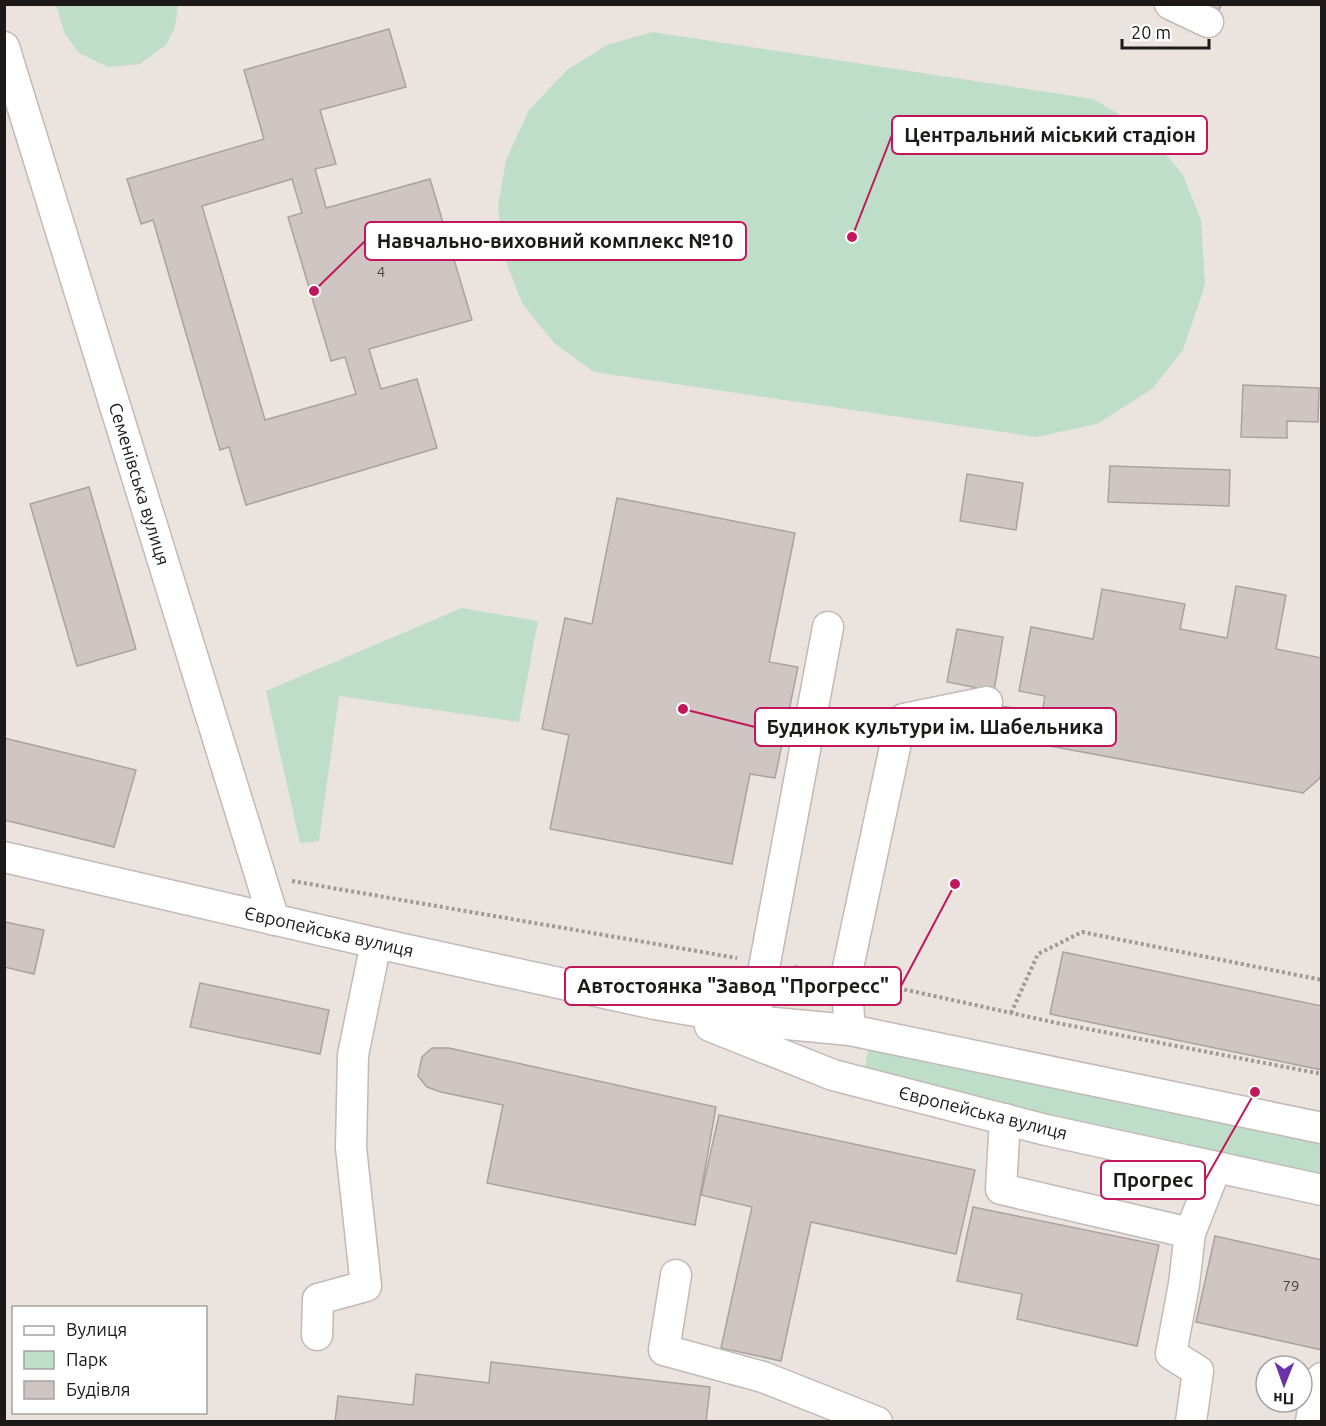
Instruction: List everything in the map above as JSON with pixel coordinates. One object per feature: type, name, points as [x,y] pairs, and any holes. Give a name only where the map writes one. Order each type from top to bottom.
[{"type":"street","points":[[1170,4],[1208,22]]},
{"type":"street","name":"Семенівська вулиця","points":[[7,65],[274,920]]},
{"type":"street","points":[[753,1021],[828,627]]},
{"type":"street","points":[[850,1030],[846,977],[898,733],[904,719],[987,702]]},
{"type":"street","name":"Європейська вулиця","points":[[4,857],[376,944],[655,1004],[753,1021],[850,1030],[1322,1128]]},
{"type":"street","points":[[317,1335],[318,1299],[366,1286],[351,1148],[353,1055],[376,944]]},
{"type":"street","name":"Європейська вулиця","points":[[655,1004],[833,1075],[1046,1130],[1322,1190]]},
{"type":"street","points":[[1005,1119],[1001,1189],[1190,1233]]},
{"type":"street","points":[[1191,1422],[1198,1371],[1172,1354],[1190,1233],[1216,1167]]},
{"type":"street","points":[[676,1275],[664,1350],[763,1377],[877,1422]]},
{"type":"street","points":[[1311,1422],[1317,1383],[1322,1378]]},
{"type":"path","points":[[261,878],[290,880],[828,973]]},
{"type":"path","points":[[1011,1013],[1038,954],[1082,932],[1322,980]]},
{"type":"path","points":[[865,981],[1011,1013],[1322,1074]]},
{"type":"green space","points":[[56,5],[178,5],[175,27],[166,45],[140,64],[108,67],[79,53],[65,34]]},
{"type":"green space","points":[[652,32],[1093,99],[1146,130],[1183,175],[1201,220],[1205,285],[1183,350],[1152,389],[1097,424],[1036,437],[594,372],[554,343],[522,303],[503,253],[498,206],[506,160],[529,110],[567,70],[607,45]]},
{"type":"green space","points":[[462,608],[538,621],[519,722],[339,696],[319,841],[300,843],[266,691]]},
{"type":"green space","points":[[869,1044],[1321,1144],[1321,1176],[864,1073]]},
{"type":"building","points":[[1202,4],[1222,4],[1218,12]]},
{"type":"building","points":[[389,29],[406,87],[320,110],[336,164],[315,169],[326,208],[430,179],[472,320],[369,349],[381,389],[417,379],[437,448],[246,505],[229,447],[220,450],[153,220],[141,224],[127,179],[264,139],[244,70]],"holes":[[[292,179],[302,213],[288,217],[331,361],[345,357],[356,394],[265,420],[202,206]]]},
{"type":"building","points":[[1243,385],[1319,388],[1318,422],[1287,421],[1287,438],[1241,437]]},
{"type":"building","points":[[1110,466],[1230,470],[1229,506],[1108,502]]},
{"type":"building","points":[[967,474],[1023,483],[1016,530],[960,521]]},
{"type":"building","points":[[89,487],[136,649],[77,666],[30,504]]},
{"type":"building","points":[[617,498],[795,533],[769,662],[798,667],[775,778],[750,774],[732,864],[550,829],[569,735],[542,729],[565,618],[592,624]]},
{"type":"building","points":[[1236,586],[1286,595],[1276,649],[1322,658],[1322,768],[1320,778],[1303,793],[990,735],[996,705],[1042,713],[1045,696],[1019,691],[1031,627],[1093,639],[1102,589],[1185,604],[1180,629],[1227,638]]},
{"type":"building","points":[[957,629],[1003,637],[994,691],[947,682]]},
{"type":"building","points":[[4,738],[136,770],[114,847],[4,820]]},
{"type":"building","points":[[5,922],[44,930],[34,974],[4,967]]},
{"type":"building","points":[[1063,952],[1322,1006],[1322,1070],[1050,1014]]},
{"type":"building","points":[[200,983],[329,1010],[320,1054],[190,1027]]},
{"type":"building","points":[[432,1048],[449,1048],[716,1107],[695,1225],[487,1183],[503,1105],[427,1087],[418,1076],[422,1057]]},
{"type":"building","points":[[719,1115],[975,1170],[956,1254],[811,1222],[781,1361],[721,1348],[752,1207],[701,1195]]},
{"type":"building","points":[[973,1207],[1159,1245],[1137,1346],[1017,1319],[1022,1294],[957,1281]]},
{"type":"building","points":[[1215,1236],[1322,1260],[1322,1350],[1196,1322]]},
{"type":"building","points":[[491,1362],[710,1387],[706,1422],[335,1422],[338,1396],[413,1405],[416,1374],[489,1383]]},
{"type":"place","name":"Центральний міський стадіон","points":[[852,237]]},
{"type":"place","name":"Навчально-виховний комплекс №10","points":[[314,291]]},
{"type":"place","name":"Будинок культури ім. Шабельника","points":[[683,709]]},
{"type":"place","name":"Автостоянка \"Завод \"Прогресс\"","points":[[955,884]]},
{"type":"place","name":"Прогрес","points":[[1255,1092]]}]
